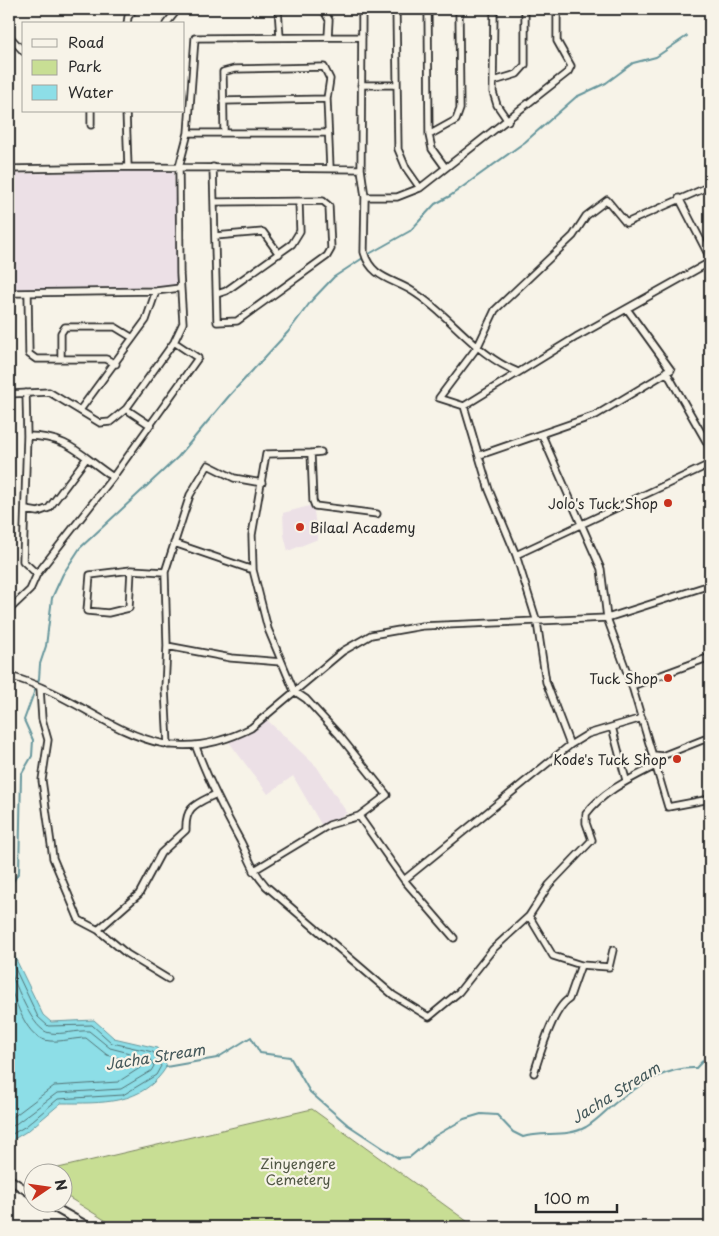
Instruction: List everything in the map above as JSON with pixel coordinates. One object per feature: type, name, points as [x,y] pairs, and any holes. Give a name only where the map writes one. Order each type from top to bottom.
[{"type":"main road","points":[[9,1179],[22,1187]]},
{"type":"main road","points":[[66,1214],[89,1227]]},
{"type":"street","points":[[127,22],[128,17],[134,9]]},
{"type":"street","points":[[168,22],[178,9]]},
{"type":"street","points":[[278,9],[280,37]]},
{"type":"street","points":[[322,9],[329,20],[328,36]]},
{"type":"street","points":[[362,9],[361,169],[365,197],[364,252],[366,260],[369,266],[385,280],[411,290],[432,304],[478,346],[506,367],[518,372]]},
{"type":"street","points":[[396,9],[398,149],[406,168],[420,188]]},
{"type":"street","points":[[428,9],[429,135],[432,149],[445,166]]},
{"type":"street","points":[[429,135],[456,120],[460,109],[459,9]]},
{"type":"street","points":[[494,9],[496,105],[508,121]]},
{"type":"street","points":[[494,81],[517,74],[525,65],[525,9]]},
{"type":"street","points":[[365,197],[397,198],[420,188],[445,166],[508,121],[568,72],[570,66],[557,41],[557,9]]},
{"type":"street","points":[[9,36],[22,50]]},
{"type":"street","points":[[9,394],[49,392],[100,423],[110,422],[126,409],[174,342],[183,323],[180,288],[179,167],[188,133],[187,106],[194,38],[362,37]]},
{"type":"street","points":[[224,131],[223,72],[234,69],[324,67],[330,79],[327,99],[330,168]]},
{"type":"street","points":[[361,85],[397,85]]},
{"type":"street","points":[[223,101],[327,99]]},
{"type":"street","points":[[91,112],[91,125]]},
{"type":"street","points":[[126,112],[128,166]]},
{"type":"street","points":[[188,133],[224,131],[328,132]]},
{"type":"street","points":[[9,169],[128,166],[361,169]]},
{"type":"street","points":[[213,167],[214,202],[215,236],[217,294],[216,322],[237,321],[327,256],[331,249],[330,206],[323,201],[214,202]]},
{"type":"street","points":[[709,188],[680,198],[626,222],[607,200],[586,216],[573,236],[495,310],[478,346],[439,398],[464,406],[576,336],[710,262]]},
{"type":"street","points":[[680,198],[710,258]]},
{"type":"street","points":[[217,294],[226,291],[292,244],[300,231],[299,202]]},
{"type":"street","points":[[215,236],[263,232],[279,254]]},
{"type":"street","points":[[9,293],[156,291],[180,288]]},
{"type":"street","points":[[80,410],[116,364],[146,320],[156,291]]},
{"type":"street","points":[[28,293],[29,354],[36,359],[106,359],[116,364]]},
{"type":"street","points":[[480,455],[596,416],[619,403],[666,370],[671,370],[627,309]]},
{"type":"street","points":[[62,359],[61,333],[65,327],[115,327],[133,338]]},
{"type":"street","points":[[9,610],[30,590],[37,574],[113,477],[198,358],[174,342]]},
{"type":"street","points":[[666,370],[710,448]]},
{"type":"street","points":[[26,393],[26,510],[23,561],[37,574]]},
{"type":"street","points":[[464,406],[489,490],[516,555],[537,622],[546,682],[570,745]]},
{"type":"street","points":[[126,409],[150,425]]},
{"type":"street","points":[[542,435],[601,569],[606,618],[632,686],[668,807],[710,799]]},
{"type":"street","points":[[27,436],[49,436],[70,445],[86,460],[113,477]]},
{"type":"street","points":[[253,871],[330,825],[359,816],[387,795],[339,735],[306,699],[294,691],[268,629],[253,570],[252,535],[266,454],[321,452]]},
{"type":"street","points":[[311,453],[313,501],[316,506],[377,514]]},
{"type":"street","points":[[26,510],[38,512],[49,508],[86,460]]},
{"type":"street","points":[[516,555],[580,524],[651,494],[710,464]]},
{"type":"street","points":[[168,745],[165,688],[167,646],[165,572],[190,495],[208,465],[234,478],[262,483]]},
{"type":"street","points":[[174,543],[253,570]]},
{"type":"street","points":[[131,570],[129,608],[108,613],[87,611],[90,575],[131,570],[165,572]]},
{"type":"street","points":[[9,676],[32,682],[40,688],[132,734],[168,745],[196,746],[238,735],[252,728],[343,651],[371,635],[422,626],[606,618],[710,586]]},
{"type":"street","points":[[167,646],[231,658],[281,662]]},
{"type":"street","points":[[632,686],[710,657]]},
{"type":"street","points":[[40,688],[42,719],[48,740],[42,780],[53,858],[79,920],[98,930],[127,954],[168,979]]},
{"type":"street","points":[[404,880],[570,745],[588,734],[642,718]]},
{"type":"street","points":[[612,727],[626,780]]},
{"type":"street","points":[[654,755],[662,756],[710,737]]},
{"type":"street","points":[[196,746],[216,794],[247,854],[253,871],[266,886],[394,995],[429,1017],[459,992],[494,950],[529,916],[549,885],[592,840],[586,823],[586,814],[593,804],[626,780],[657,765]]},
{"type":"street","points":[[98,930],[139,894],[161,854],[186,830],[186,816],[190,809],[216,794]]},
{"type":"street","points":[[359,816],[404,880],[454,938]]},
{"type":"street","points":[[529,916],[554,956],[581,965],[609,967],[613,950]]},
{"type":"street","points":[[534,1073],[553,1023],[564,1002],[569,999],[581,965]]},
{"type":"shaded area","points":[[174,170],[178,286],[9,289],[9,174]]},
{"type":"shaded area","name":"Bilaal Academy","points":[[313,505],[318,539],[288,551],[284,535],[283,513]]},
{"type":"shaded area","points":[[266,719],[317,767],[347,813],[322,826],[293,776],[268,794],[229,742]]},
{"type":"green space","name":"Zinyengere Cemetery","points":[[312,1109],[475,1227],[116,1227],[72,1200],[72,1165]]},
{"type":"water","points":[[9,945],[43,1015],[51,1022],[94,1020],[114,1038],[157,1048],[167,1066],[157,1079],[146,1089],[120,1100],[91,1103],[61,1103],[29,1130],[9,1142]]},
{"type":"waterway","points":[[9,888],[19,872],[21,775],[32,756],[33,740],[24,720],[39,679],[40,664],[46,646],[52,598],[63,574],[80,548],[178,457],[229,396],[288,332],[312,300],[334,277],[369,254],[410,231],[435,204],[450,196],[525,142],[576,97],[606,83],[633,63],[656,57],[687,36]]},
{"type":"waterway","name":"Jacha Stream","points":[[166,1067],[217,1058],[251,1037],[260,1053],[290,1057],[310,1092],[348,1125],[398,1158],[410,1157],[435,1136],[464,1119],[481,1114],[497,1115],[513,1132],[523,1137],[578,1130],[586,1127],[619,1100],[646,1082],[675,1070],[696,1068],[710,1053]]},
{"type":"place","name":"Jolo's Tuck Shop","points":[[668,503]]},
{"type":"place","name":"Bilaal Academy","points":[[300,527]]},
{"type":"place","name":"Tuck Shop","points":[[668,678]]},
{"type":"place","name":"Kode's Tuck Shop","points":[[677,759]]}]
